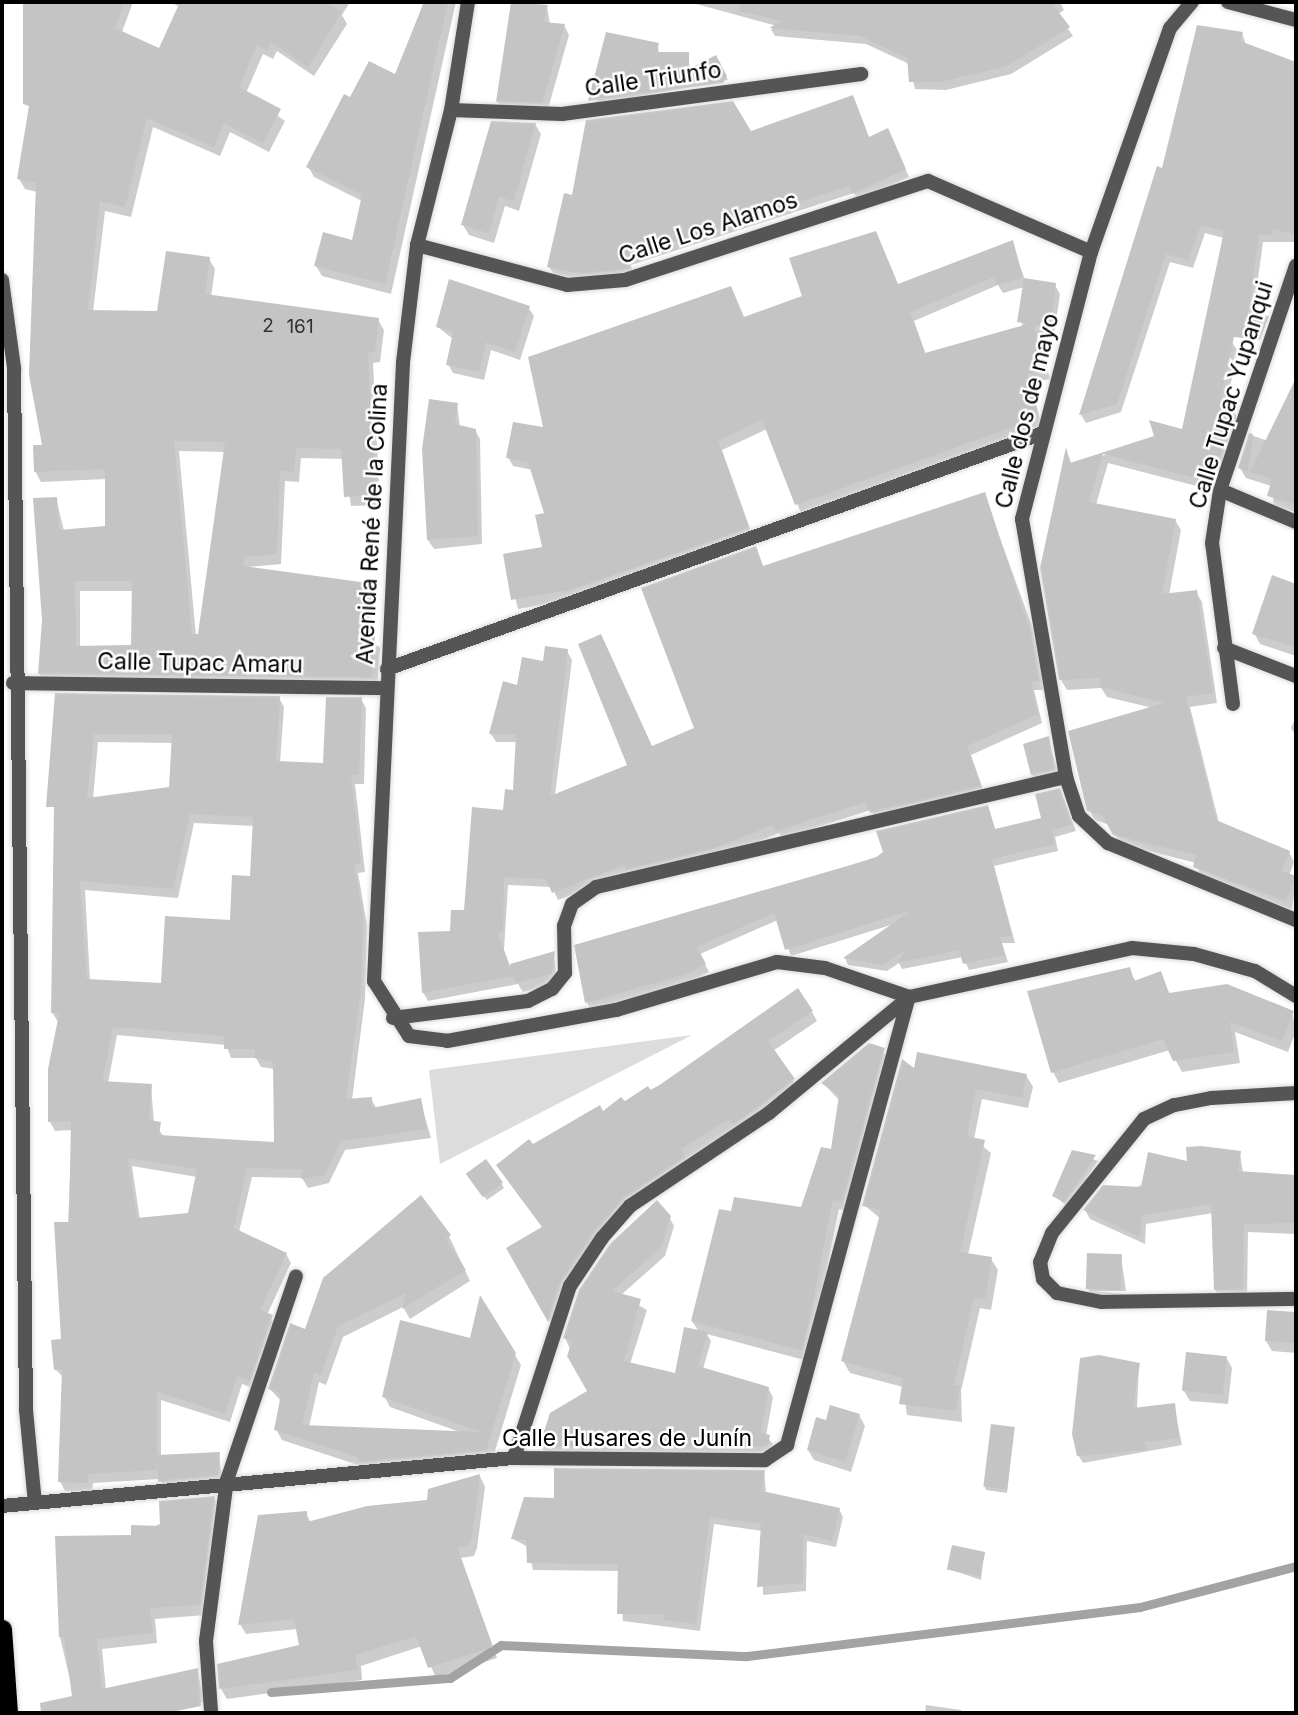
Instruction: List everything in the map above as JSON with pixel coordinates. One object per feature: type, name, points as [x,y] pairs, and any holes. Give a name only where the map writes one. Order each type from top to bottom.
[{"type":"highway","points":[[2,1629],[8,1713]]},
{"type":"street","name":"Avenida René de la Colina","points":[[468,2],[451,110],[417,246],[385,688],[374,981],[393,1018],[417,1038],[469,1039],[616,1010],[777,962],[825,968],[909,997]]},
{"type":"street","name":"Calle dos de mayo","points":[[1192,2],[1170,28],[1091,252],[1040,434],[1021,519],[1066,777],[1079,816],[1108,843],[1296,920]]},
{"type":"street","points":[[1228,2],[1296,19]]},
{"type":"street","name":"Calle Triunfo","points":[[451,110],[562,114],[861,74]]},
{"type":"street","name":"Calle Los Alamos","points":[[417,246],[567,285],[625,280],[928,181],[1091,252]]},
{"type":"street","name":"Calle Tupac Yupanqui","points":[[1233,705],[1212,543],[1220,490],[1296,265]]},
{"type":"street","points":[[2,280],[14,368],[13,683],[26,1410],[35,1503]]},
{"type":"street","points":[[387,669],[1040,434]]},
{"type":"street","points":[[1220,490],[1296,522]]},
{"type":"street","points":[[1224,648],[1296,676]]},
{"type":"street","name":"Calle Tupac Amaru","points":[[13,683],[385,688]]},
{"type":"street","points":[[393,1018],[528,1001],[552,989],[565,973],[564,926],[572,904],[596,887],[1066,777]]},
{"type":"street","points":[[514,1458],[570,1286],[629,1206],[769,1113],[909,997],[1132,948],[1194,954],[1255,971],[1296,996]]},
{"type":"street","name":"Calle Husares de Junín","points":[[2,1506],[226,1480],[514,1458],[765,1460],[787,1444],[909,997]]},
{"type":"street","points":[[1296,1093],[1211,1098],[1174,1105],[1144,1119],[1052,1233],[1040,1262],[1043,1279],[1056,1293],[1102,1302],[1296,1298]]},
{"type":"street","points":[[211,1711],[206,1641],[226,1480],[296,1276]]},
{"type":"shaded area","points":[[692,1035],[440,1164],[429,1070]]},
{"type":"building","points":[[23,2],[124,2],[115,28],[159,48],[180,2],[326,2],[342,12],[308,67],[271,42],[267,50],[257,45],[239,87],[281,109],[263,143],[224,123],[214,147],[147,118],[125,207],[100,201],[88,310],[157,311],[166,251],[210,257],[205,294],[379,318],[375,352],[368,353],[375,495],[344,497],[341,449],[296,448],[294,472],[280,471],[277,554],[244,557],[243,566],[368,583],[365,635],[375,636],[372,678],[38,674],[42,620],[33,498],[57,497],[59,530],[105,526],[105,469],[34,472],[33,445],[42,445],[29,375],[36,183],[17,179],[29,106],[23,104]],"holes":[[[174,441],[225,442],[198,634],[192,634]],[[75,581],[132,581],[131,645],[76,646]]]},
{"type":"building","points":[[424,2],[448,2],[385,284],[314,266],[323,232],[352,240],[362,195],[306,167],[344,94],[350,97],[369,61],[395,74]]},
{"type":"building","points":[[511,2],[548,5],[543,22],[565,24],[542,104],[496,102]]},
{"type":"building","points":[[740,2],[1051,2],[1070,27],[1007,66],[941,82],[909,82],[907,58],[860,36],[769,28],[782,21],[739,11]]},
{"type":"building","points":[[1197,25],[1243,32],[1240,41],[1296,62],[1296,235],[1273,229],[1271,236],[1259,234],[1248,314],[1269,316],[1260,340],[1234,337],[1220,401],[1231,404],[1226,425],[1231,427],[1219,462],[1206,457],[1203,480],[1103,454],[1089,502],[1176,519],[1162,594],[1197,590],[1213,693],[1186,697],[1216,820],[1290,851],[1282,871],[1296,876],[1286,901],[1193,867],[1196,855],[1113,835],[1102,815],[1087,811],[1068,731],[1164,703],[1099,687],[1101,678],[1059,680],[1040,568],[1066,447],[1070,463],[1154,436],[1149,420],[1182,429],[1224,231],[1201,225],[1188,260],[1166,254],[1117,404],[1079,415],[1157,166],[1162,168]]},
{"type":"building","points":[[606,32],[659,43],[657,52],[689,52],[689,69],[716,55],[727,76],[723,83],[588,101]]},
{"type":"building","points":[[853,95],[869,137],[888,128],[906,169],[852,194],[849,186],[627,257],[630,268],[623,270],[584,274],[547,267],[564,193],[572,195],[586,120],[733,101],[751,131]]},
{"type":"building","points":[[491,121],[536,123],[514,201],[499,197],[489,233],[461,225]]},
{"type":"building","points":[[876,231],[898,284],[1013,240],[1023,278],[996,285],[994,277],[910,312],[925,353],[1028,324],[1017,322],[1024,278],[1056,283],[1050,327],[1034,325],[1046,370],[1028,374],[1038,418],[795,505],[762,420],[718,441],[749,528],[570,590],[511,600],[503,554],[542,547],[535,515],[544,513],[528,462],[506,458],[513,422],[543,427],[528,357],[731,286],[744,317],[802,296],[789,258]]},
{"type":"building","points":[[449,279],[530,306],[515,352],[486,342],[479,372],[446,365],[453,332],[436,327]]},
{"type":"building","points":[[1296,378],[1296,504],[1267,496],[1272,479],[1250,472]]},
{"type":"building","points":[[429,399],[458,403],[455,424],[476,429],[478,536],[427,540],[422,449]]},
{"type":"building","points":[[1249,433],[1253,434],[1248,471],[1238,468]]},
{"type":"building","points":[[985,492],[1028,625],[1029,619],[1040,681],[1031,682],[1038,714],[967,746],[982,787],[870,813],[866,802],[775,831],[773,825],[710,850],[626,870],[624,865],[552,893],[546,879],[504,877],[503,931],[498,933],[513,976],[422,993],[418,932],[450,931],[451,910],[464,910],[472,807],[503,810],[505,789],[513,790],[516,734],[489,734],[503,681],[517,685],[522,657],[543,661],[545,646],[568,649],[550,796],[627,765],[578,644],[601,634],[652,746],[694,728],[641,588],[756,546],[763,566]]},
{"type":"building","points":[[1272,575],[1296,584],[1296,647],[1252,634]]},
{"type":"building","points":[[55,693],[280,696],[276,761],[323,763],[326,697],[362,697],[359,775],[351,775],[361,863],[354,864],[363,915],[361,988],[346,1099],[372,1097],[372,1108],[421,1098],[427,1129],[341,1141],[325,1175],[301,1179],[303,1169],[247,1168],[234,1228],[287,1253],[260,1310],[273,1315],[250,1381],[237,1376],[225,1414],[157,1392],[157,1470],[88,1474],[88,1483],[58,1482],[62,1369],[54,1370],[51,1340],[61,1339],[54,1222],[69,1222],[71,1121],[48,1122],[48,1069],[59,1014],[51,1013],[54,807],[46,807]],"holes":[[[94,734],[172,734],[169,787],[87,798]],[[190,814],[253,817],[250,876],[232,875],[230,920],[165,916],[161,983],[87,979],[80,881],[173,889]],[[113,1027],[224,1036],[224,1049],[255,1049],[254,1058],[273,1062],[274,1142],[159,1135],[161,1122],[149,1120],[152,1084],[102,1081]],[[128,1158],[197,1169],[188,1213],[137,1218]]]},
{"type":"building","points":[[1049,736],[1055,770],[1031,775],[1023,744]]},
{"type":"building","points":[[1060,788],[1073,824],[1052,830],[1055,844],[992,859],[1012,936],[1000,937],[1005,955],[963,964],[959,950],[897,963],[906,949],[883,965],[843,958],[912,910],[785,950],[774,913],[697,947],[706,964],[686,974],[585,1003],[574,945],[875,858],[883,852],[876,831],[988,805],[995,829],[1041,818],[1035,794]]},
{"type":"building","points":[[555,951],[552,974],[515,983],[510,964]]},
{"type":"building","points":[[1130,967],[1134,981],[1161,971],[1169,993],[1227,984],[1294,1011],[1282,1041],[1230,1022],[1234,1052],[1173,1061],[1163,1039],[1051,1073],[1027,991]]},
{"type":"building","points":[[798,988],[813,1011],[768,1041],[795,1079],[734,1125],[729,1119],[681,1149],[686,1157],[623,1199],[562,1281],[548,1322],[506,1248],[542,1227],[496,1165],[529,1139],[533,1144],[600,1105],[603,1111],[621,1097],[625,1101],[648,1086],[651,1091]]},
{"type":"building","points":[[869,1043],[885,1048],[843,1202],[833,1200],[803,1351],[691,1321],[719,1209],[731,1211],[734,1197],[801,1207],[821,1147],[831,1149],[839,1095],[821,1083]]},
{"type":"building","points":[[917,1052],[1027,1074],[1022,1098],[976,1089],[967,1136],[985,1140],[960,1252],[992,1257],[985,1299],[974,1297],[954,1385],[960,1385],[956,1411],[899,1404],[903,1378],[841,1361],[881,1210],[862,1206],[902,1059],[914,1068]]},
{"type":"building","points":[[1186,1147],[1241,1151],[1238,1171],[1296,1175],[1296,1223],[1244,1224],[1243,1290],[1214,1290],[1211,1204],[1142,1215],[1140,1237],[1083,1210],[1103,1185],[1141,1187],[1148,1152],[1187,1161]]},
{"type":"building","points":[[1072,1150],[1096,1155],[1065,1202],[1052,1196]]},
{"type":"building","points":[[486,1159],[503,1182],[483,1197],[466,1174]]},
{"type":"building","points":[[421,1195],[451,1235],[446,1239],[466,1270],[402,1309],[406,1293],[338,1326],[321,1375],[314,1373],[302,1425],[482,1432],[382,1397],[400,1320],[470,1338],[480,1295],[516,1353],[486,1451],[358,1463],[358,1457],[274,1430],[281,1394],[268,1389],[290,1323],[305,1329],[323,1278]]},
{"type":"building","points":[[657,1200],[671,1216],[661,1247],[612,1291],[641,1299],[624,1361],[675,1373],[684,1327],[708,1332],[698,1366],[769,1387],[761,1433],[770,1435],[768,1446],[539,1447],[550,1413],[587,1391],[567,1356],[572,1341],[563,1338],[579,1290],[610,1244]]},
{"type":"building","points":[[1087,1253],[1122,1254],[1121,1290],[1086,1289]]},
{"type":"building","points":[[1267,1310],[1296,1312],[1294,1343],[1265,1341]]},
{"type":"building","points":[[1186,1352],[1227,1356],[1223,1395],[1182,1391]]},
{"type":"building","points":[[1099,1355],[1140,1363],[1133,1408],[1175,1403],[1179,1438],[1144,1442],[1148,1450],[1077,1456],[1072,1434],[1080,1358]]},
{"type":"building","points":[[830,1405],[860,1414],[845,1462],[807,1450],[816,1417],[826,1420]]},
{"type":"building","points":[[991,1424],[1015,1427],[1007,1489],[983,1487]]},
{"type":"building","points":[[220,1452],[218,1476],[158,1482],[157,1455]]},
{"type":"building","points":[[554,1468],[765,1470],[762,1491],[840,1508],[832,1541],[803,1534],[803,1583],[757,1587],[761,1524],[710,1517],[696,1624],[663,1620],[664,1614],[617,1614],[618,1564],[527,1563],[526,1540],[511,1539],[524,1497],[554,1498]]},
{"type":"building","points":[[480,1474],[472,1537],[469,1545],[457,1547],[493,1647],[428,1668],[416,1636],[356,1655],[357,1670],[219,1689],[217,1664],[299,1645],[294,1619],[238,1625],[258,1515],[307,1511],[307,1522],[367,1506],[427,1500],[428,1489]]},
{"type":"building","points":[[215,1496],[201,1605],[150,1608],[153,1633],[97,1639],[102,1689],[198,1668],[201,1706],[167,1713],[41,1713],[40,1703],[72,1696],[64,1637],[59,1637],[55,1536],[131,1535],[131,1525],[160,1526],[159,1501]]},
{"type":"building","points":[[952,1545],[985,1552],[980,1577],[947,1569]]},
{"type":"waterway","points":[[271,1692],[450,1678],[501,1645],[747,1656],[1140,1607],[1296,1566]]}]
